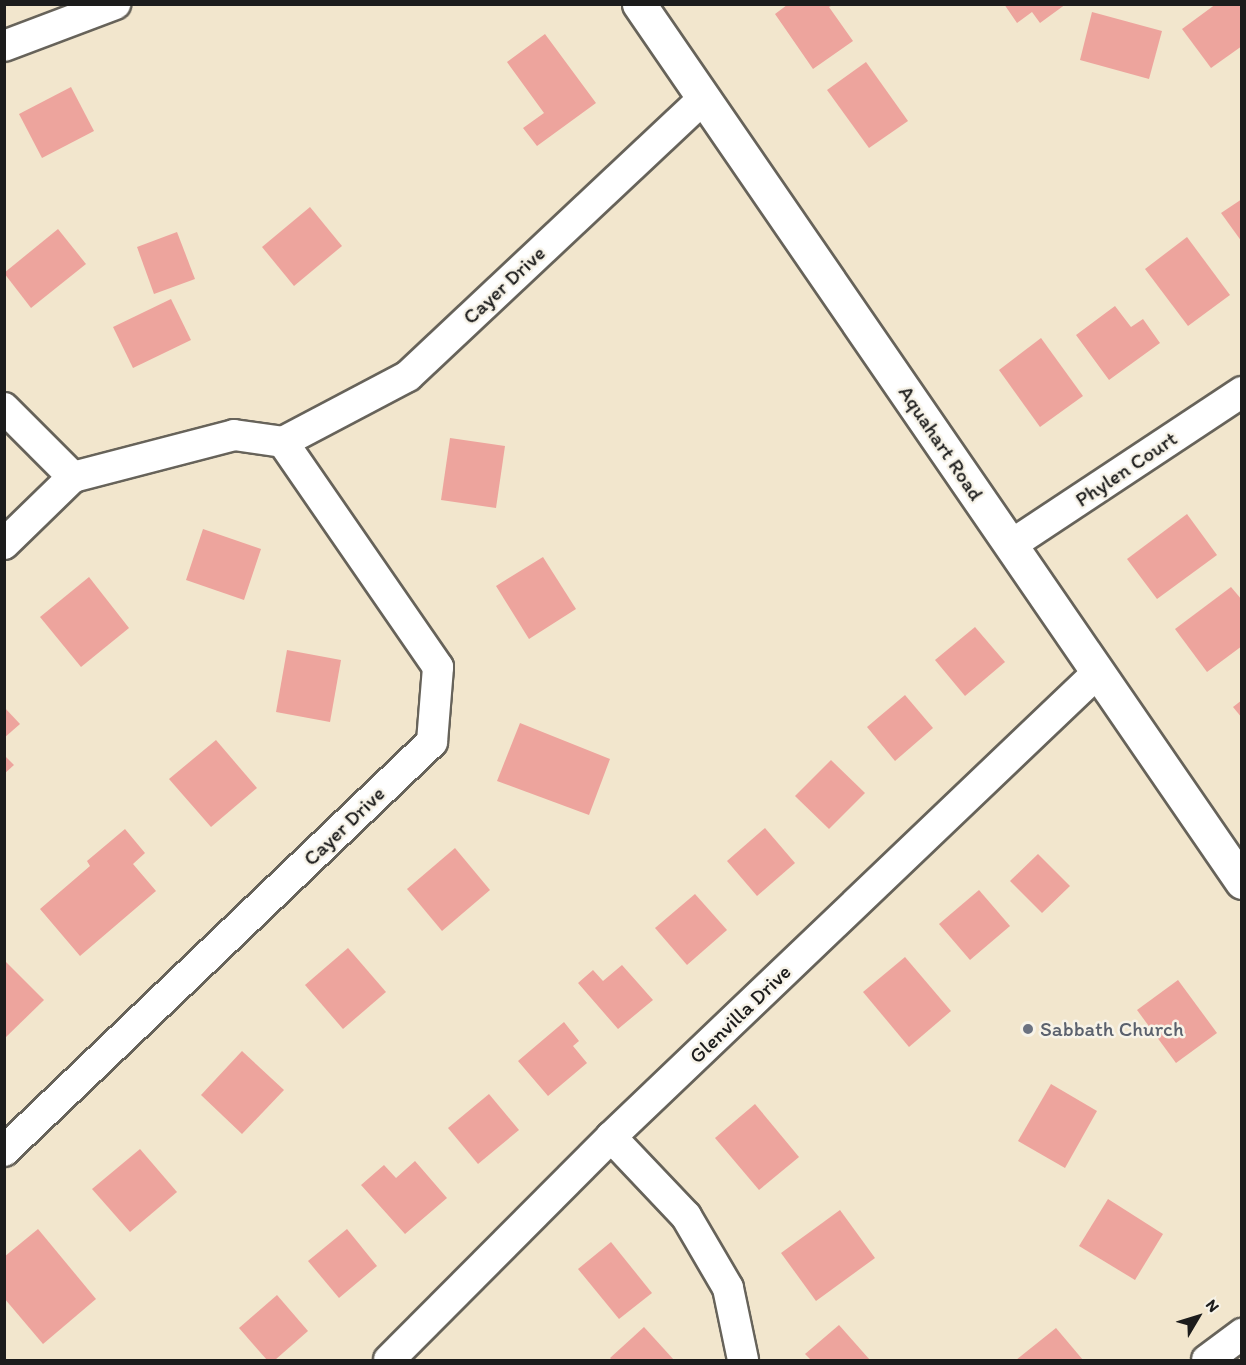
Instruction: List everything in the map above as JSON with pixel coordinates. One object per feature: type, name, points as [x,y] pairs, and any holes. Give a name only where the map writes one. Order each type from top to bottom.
[{"type":"street","points":[[4,46],[115,4]]},
{"type":"street","name":"Aquahart Road","points":[[639,4],[1242,882]]},
{"type":"street","name":"Cayer Drive","points":[[4,1151],[432,742],[438,667],[283,442],[408,375],[704,98]]},
{"type":"street","name":"Phylen Court","points":[[1011,545],[1242,392]]},
{"type":"street","points":[[4,408],[73,477]]},
{"type":"street","points":[[4,543],[73,477],[234,435],[283,442]]},
{"type":"street","name":"Glenvilla Drive","points":[[388,1360],[611,1137],[1097,673]]},
{"type":"street","points":[[611,1137],[686,1216],[728,1288],[743,1360]]},
{"type":"street","points":[[1207,1360],[1242,1334]]},
{"type":"building","points":[[1004,4],[1066,4],[1040,23],[1032,12],[1017,23]]},
{"type":"building","points":[[1216,4],[1242,4],[1242,46],[1211,68],[1182,29]]},
{"type":"building","points":[[787,5],[833,5],[829,7],[853,41],[813,69],[775,14]]},
{"type":"building","points":[[1092,12],[1162,31],[1149,79],[1080,60]]},
{"type":"building","points":[[545,34],[596,103],[537,146],[523,128],[544,113],[507,62]]},
{"type":"building","points":[[866,62],[908,121],[869,148],[827,90]]},
{"type":"building","points":[[71,87],[94,131],[42,158],[19,114]]},
{"type":"building","points":[[1242,199],[1242,242],[1221,213]]},
{"type":"building","points":[[310,207],[342,246],[294,286],[262,247]]},
{"type":"building","points":[[58,229],[86,264],[31,308],[4,273]]},
{"type":"building","points":[[177,232],[195,279],[154,294],[137,247]]},
{"type":"building","points":[[1187,237],[1230,295],[1188,326],[1145,269]]},
{"type":"building","points":[[171,299],[191,340],[133,368],[113,327]]},
{"type":"building","points":[[1115,306],[1131,327],[1143,319],[1160,343],[1109,380],[1076,335]]},
{"type":"building","points":[[1041,338],[1083,396],[1040,427],[999,370]]},
{"type":"building","points":[[450,438],[505,446],[496,508],[441,500]]},
{"type":"building","points":[[1187,514],[1217,555],[1157,599],[1127,559]]},
{"type":"building","points":[[203,529],[261,549],[244,600],[186,580]]},
{"type":"building","points":[[543,557],[576,609],[529,639],[496,586]]},
{"type":"building","points":[[89,577],[129,628],[81,667],[40,617]]},
{"type":"building","points":[[1231,587],[1242,600],[1242,646],[1207,672],[1175,629]]},
{"type":"building","points":[[975,627],[1005,662],[965,696],[935,660]]},
{"type":"building","points":[[287,650],[341,660],[330,722],[276,712]]},
{"type":"building","points":[[905,695],[933,728],[895,761],[867,727]]},
{"type":"building","points":[[1242,700],[1242,718],[1233,707]]},
{"type":"building","points":[[4,707],[20,724],[4,738]]},
{"type":"building","points":[[520,723],[610,759],[589,815],[497,781]]},
{"type":"building","points":[[216,740],[257,788],[211,827],[169,779]]},
{"type":"building","points":[[4,755],[14,765],[4,774]]},
{"type":"building","points":[[831,760],[865,793],[829,829],[795,796]]},
{"type":"building","points":[[765,828],[795,863],[757,896],[727,861]]},
{"type":"building","points":[[125,829],[145,853],[133,864],[156,891],[80,956],[40,909],[90,866],[87,861]]},
{"type":"building","points":[[455,848],[490,890],[442,931],[407,889]]},
{"type":"building","points":[[1038,854],[1070,886],[1042,913],[1010,881]]},
{"type":"building","points":[[979,890],[1010,926],[970,960],[939,924]]},
{"type":"building","points":[[695,894],[727,930],[687,965],[655,928]]},
{"type":"building","points":[[348,948],[386,992],[343,1029],[305,985]]},
{"type":"building","points":[[905,957],[951,1011],[909,1047],[863,992]]},
{"type":"building","points":[[4,960],[44,1000],[4,1039]]},
{"type":"building","points":[[622,965],[653,1000],[618,1029],[578,983],[593,970],[603,981]]},
{"type":"building","points":[[1178,980],[1217,1033],[1176,1063],[1137,1010]]},
{"type":"building","points":[[564,1022],[579,1041],[573,1046],[587,1063],[548,1096],[518,1061]]},
{"type":"building","points":[[242,1051],[284,1090],[242,1134],[201,1095]]},
{"type":"building","points":[[1051,1084],[1097,1111],[1065,1168],[1018,1141]]},
{"type":"building","points":[[489,1094],[519,1130],[478,1164],[448,1128]]},
{"type":"building","points":[[755,1104],[799,1157],[759,1190],[715,1138]]},
{"type":"building","points":[[140,1149],[177,1192],[130,1232],[92,1189]]},
{"type":"building","points":[[415,1161],[447,1198],[405,1234],[361,1185],[384,1165],[396,1178]]},
{"type":"building","points":[[1108,1199],[1163,1234],[1135,1280],[1079,1246]]},
{"type":"building","points":[[840,1210],[875,1258],[816,1301],[781,1253]]},
{"type":"building","points":[[38,1229],[96,1299],[43,1344],[4,1298],[4,1257]]},
{"type":"building","points":[[347,1229],[377,1266],[339,1298],[308,1261]]},
{"type":"building","points":[[611,1242],[652,1293],[619,1319],[578,1269]]},
{"type":"building","points":[[277,1295],[308,1331],[275,1360],[267,1360],[239,1328]]},
{"type":"building","points":[[839,1325],[870,1360],[811,1360],[805,1354]]},
{"type":"building","points":[[644,1327],[674,1360],[612,1360],[610,1358]]},
{"type":"building","points":[[1056,1328],[1083,1360],[1016,1360]]},
{"type":"place","name":"Sabbath Church","points":[[1028,1029]]}]
